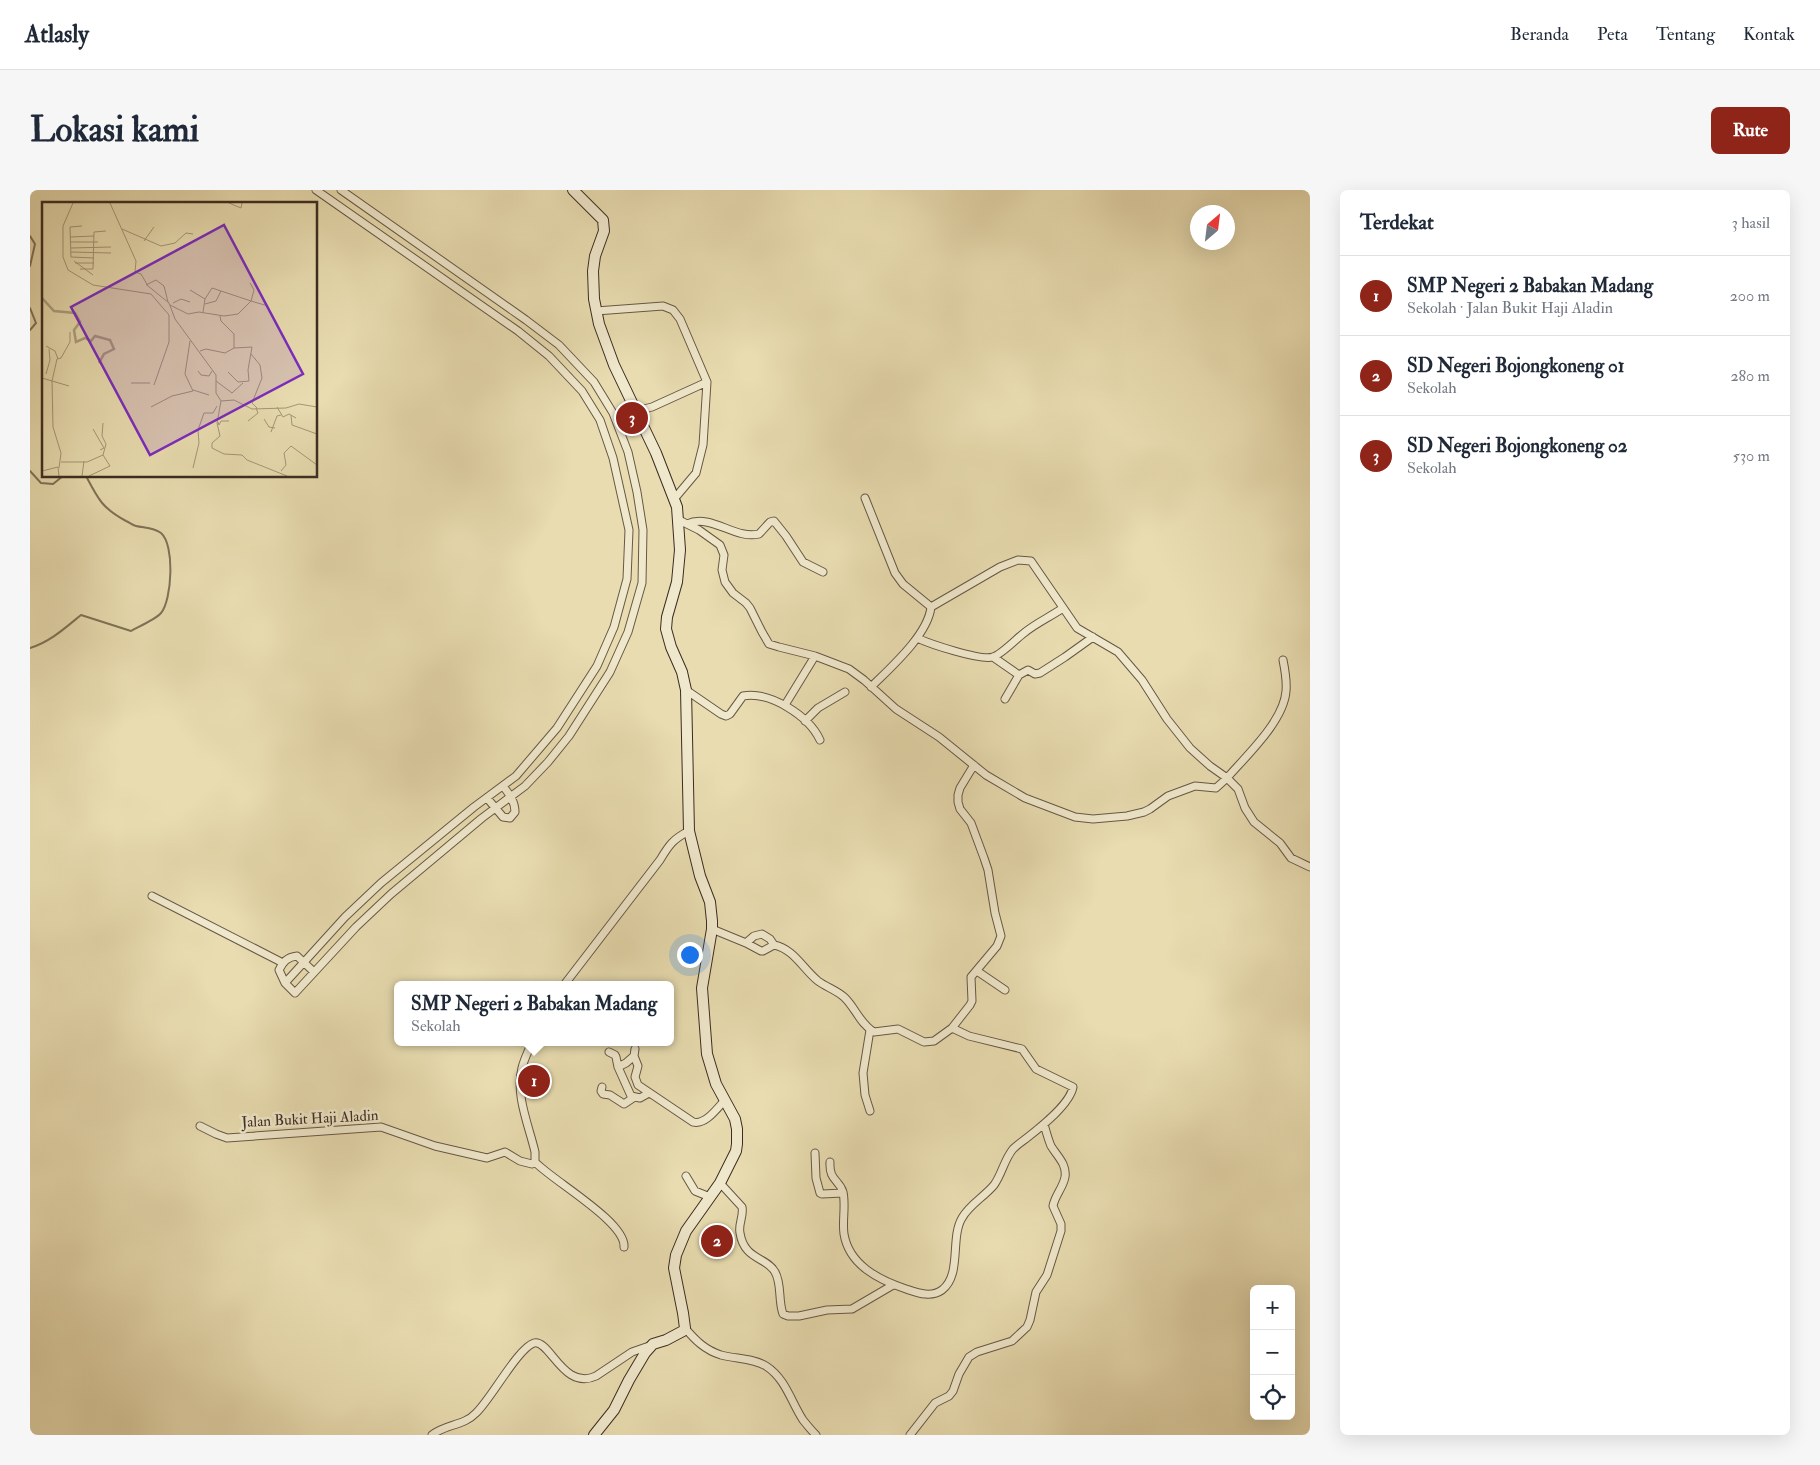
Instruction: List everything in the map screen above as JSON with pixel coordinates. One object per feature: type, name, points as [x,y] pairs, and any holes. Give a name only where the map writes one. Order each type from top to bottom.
[{"type":"street","points":[[314,972],[297,956],[291,957],[283,963],[279,970],[284,983],[295,993],[356,927],[391,894],[525,786],[569,736],[610,672],[628,632],[642,582],[643,530],[628,452],[613,413],[594,382],[559,345],[341,190]]},
{"type":"street","points":[[573,190],[598,214],[605,226],[593,264],[596,311],[603,338],[683,522],[677,582],[666,629],[671,647],[682,672],[686,690],[689,831],[700,876],[710,902],[712,929],[702,988],[704,1030],[710,1068],[737,1129],[736,1151],[720,1183],[686,1231],[676,1255],[674,1268],[685,1328],[695,1340],[710,1351],[754,1361],[768,1368],[786,1387],[803,1420],[816,1435]]},
{"type":"street","points":[[284,983],[345,917],[381,883],[516,776],[557,728],[597,666],[614,628],[627,579],[629,530],[614,458],[600,420],[582,391],[549,356],[518,331],[320,191]]},
{"type":"street","points":[[596,311],[663,306],[673,310],[680,319],[707,382],[703,445],[696,473],[674,498]]},
{"type":"street","points":[[636,411],[652,407],[707,382]]},
{"type":"street","points":[[865,498],[895,573],[903,584],[931,607]]},
{"type":"street","points":[[683,522],[710,523],[736,533],[751,535],[760,534],[770,522],[774,521],[803,562],[823,572]]},
{"type":"street","points":[[683,522],[699,530],[720,545],[724,555],[722,570],[725,582],[732,594],[750,608],[769,644],[815,656],[848,668],[902,714],[939,737],[990,778],[1025,798],[1082,818],[1121,817],[1144,812],[1176,793],[1195,786],[1216,788],[1250,753],[1280,713],[1286,692],[1283,660]]},
{"type":"street","points":[[871,687],[893,666],[917,638],[931,607],[1000,567],[1018,560],[1031,561],[1078,628],[1114,649],[1128,663],[1190,748],[1238,789],[1245,808],[1254,822],[1280,843],[1291,858],[1310,867]]},
{"type":"street","points":[[993,657],[1023,633],[1063,608]]},
{"type":"street","points":[[1005,699],[1019,675],[1028,670],[1035,674],[1040,673],[1093,637]]},
{"type":"street","points":[[917,638],[932,645],[984,657],[993,657],[1019,675]]},
{"type":"street","points":[[785,705],[815,656]]},
{"type":"street","points":[[686,690],[726,716],[730,714],[740,698],[752,694],[766,697],[785,705],[815,730],[820,740]]},
{"type":"street","points":[[805,721],[818,708],[845,692]]},
{"type":"street","points":[[746,943],[754,936],[762,934],[770,939],[774,945],[790,952],[817,980],[845,998],[870,1030],[878,1033],[898,1029],[929,1043],[952,1028],[972,1001],[971,977],[997,946],[1001,936],[994,914],[984,858],[972,823],[960,809],[958,802],[960,788],[974,765]]},
{"type":"street","points":[[487,798],[503,817],[510,818],[515,812],[515,806],[503,786]]},
{"type":"street","points":[[567,981],[660,860],[670,844],[678,836],[689,831]]},
{"type":"street","points":[[152,896],[283,963]]},
{"type":"street","points":[[712,929],[763,951],[774,945]]},
{"type":"street","points":[[977,971],[1005,990]]},
{"type":"street","points":[[830,1162],[832,1176],[839,1184],[843,1193],[844,1234],[847,1245],[856,1261],[874,1276],[919,1294],[930,1294],[941,1291],[946,1287],[954,1265],[957,1232],[961,1219],[994,1186],[1015,1147],[1044,1124],[1069,1098],[1073,1087],[1036,1069],[1022,1049],[970,1036],[952,1028]]},
{"type":"street","points":[[870,1030],[863,1072],[865,1095],[870,1111]]},
{"type":"street","points":[[531,1046],[522,1069],[520,1084],[521,1096],[535,1152],[535,1162],[582,1198],[616,1228],[623,1237],[624,1247]]},
{"type":"street","points":[[609,1052],[615,1054],[618,1068],[633,1098]]},
{"type":"street","points":[[618,1068],[626,1064],[635,1052],[638,1066],[635,1074],[636,1082],[696,1123],[705,1120],[724,1101]]},
{"type":"street","points":[[602,1087],[600,1091],[602,1094],[614,1096],[624,1104],[633,1098],[640,1098],[650,1093]]},
{"type":"street","points":[[913,1434],[935,1403],[949,1396],[953,1391],[959,1374],[969,1357],[1015,1339],[1027,1327],[1030,1320],[1036,1292],[1047,1275],[1062,1227],[1053,1206],[1065,1176],[1065,1167],[1050,1144],[1044,1124]]},
{"type":"street","name":"Jalan Bukit Haji Aladin","points":[[200,1126],[227,1138],[380,1127],[435,1146],[487,1158],[505,1152],[528,1165],[535,1162]]},
{"type":"street","points":[[815,1153],[816,1178],[820,1192],[822,1194],[843,1193]]},
{"type":"street","points":[[686,1176],[695,1191],[710,1197]]},
{"type":"street","points":[[720,1183],[742,1207],[739,1232],[745,1247],[752,1255],[771,1267],[775,1272],[783,1314],[799,1316],[827,1310],[852,1309],[893,1285]]},
{"type":"street","points":[[432,1435],[444,1427],[469,1419],[476,1413],[520,1355],[534,1344],[538,1343],[544,1346],[557,1363],[567,1372],[578,1377],[590,1379],[641,1348],[680,1334],[685,1328]]},
{"type":"street","points":[[597,1434],[614,1410],[637,1365],[653,1344]]},
{"type":"waterway","points":[[30,236],[35,244],[30,266]]},
{"type":"waterway","points":[[30,308],[36,323],[30,330]]},
{"type":"waterway","points":[[30,471],[41,483],[53,484],[60,478]]},
{"type":"waterway","points":[[30,648],[51,638],[81,615],[131,631],[159,615],[165,606],[170,585],[170,560],[165,539],[158,531],[135,526],[111,512],[98,497],[87,478]]},
{"type":"place","name":"SD Negeri Bojongkoneng 02","points":[[632,418]]},
{"type":"place","name":"SMP Negeri 2 Babakan Madang","points":[[534,1081]]},
{"type":"place","name":"SD Negeri Bojongkoneng 01","points":[[717,1241]]}]
